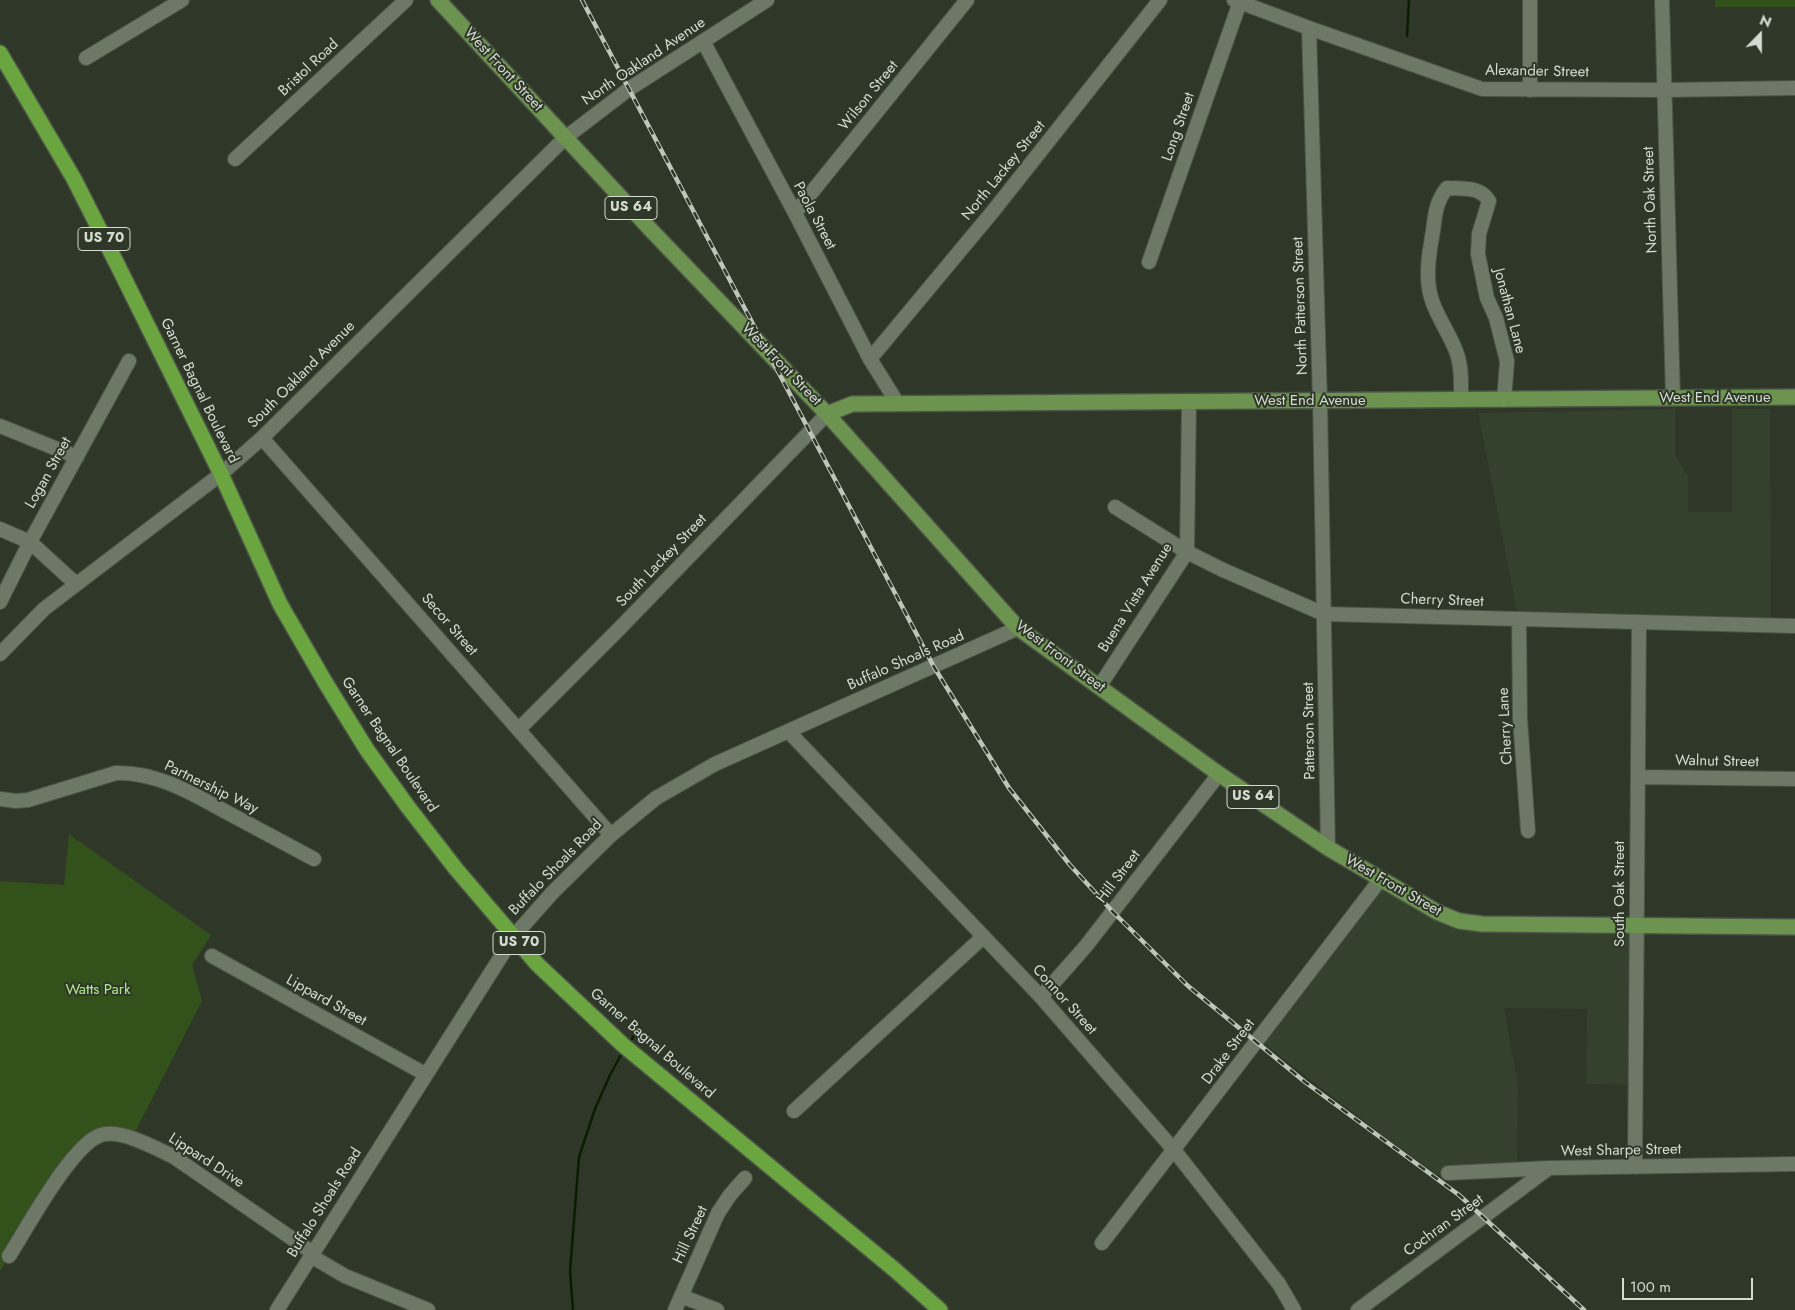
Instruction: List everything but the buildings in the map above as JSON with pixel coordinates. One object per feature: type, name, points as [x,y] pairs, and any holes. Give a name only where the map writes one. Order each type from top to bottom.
[{"type":"highway","name":"Garner Bagnal Boulevard","points":[[0,53],[74,179],[221,474],[280,604],[362,742],[408,807],[450,862],[537,964],[623,1045],[940,1310]]},
{"type":"main road","name":"West Front Street","points":[[438,0],[565,138],[827,414],[1018,628],[1219,774],[1328,848],[1380,880],[1437,912],[1459,921],[1482,924],[1795,927]]},
{"type":"main road","name":"West End Avenue","points":[[827,414],[852,404],[1795,397]]},
{"type":"street","points":[[86,58],[182,0]]},
{"type":"street","name":"Bristol Road","points":[[235,159],[406,0]]},
{"type":"street","name":"North Oakland Avenue","points":[[565,138],[629,89],[703,41],[748,5],[768,0]]},
{"type":"street","name":"Wilson Street","points":[[795,213],[967,0]]},
{"type":"street","name":"North Lackey Street","points":[[870,359],[994,210],[1160,0]]},
{"type":"street","points":[[1530,0],[1530,90]]},
{"type":"street","name":"North Oak Street","points":[[1662,0],[1673,398]]},
{"type":"street","name":"Alexander Street","points":[[1237,1],[1482,89],[1664,90],[1795,88]]},
{"type":"street","name":"Long Street","points":[[1149,262],[1237,1]]},
{"type":"street","name":"North Patterson Street","points":[[1309,28],[1324,614]]},
{"type":"street","name":"Paola Street","points":[[703,41],[870,359],[898,404]]},
{"type":"street","name":"South Oakland Avenue","points":[[0,654],[44,609],[221,474],[262,438],[565,138]]},
{"type":"street","name":"Jonathan Lane","points":[[1461,400],[1461,381],[1456,352],[1429,289],[1430,253],[1435,212],[1441,196],[1447,188],[1477,190],[1485,194],[1489,201],[1479,234],[1478,254],[1487,298],[1496,318],[1507,360],[1504,400]]},
{"type":"street","name":"Logan Street","points":[[0,602],[30,542],[129,361]]},
{"type":"street","name":"Buena Vista Avenue","points":[[1099,687],[1187,552],[1189,402]]},
{"type":"street","name":"South Lackey Street","points":[[519,728],[619,629],[827,414]]},
{"type":"street","points":[[0,426],[77,457]]},
{"type":"street","name":"Secor Street","points":[[262,438],[519,728],[610,835]]},
{"type":"street","name":"Cherry Street","points":[[1115,507],[1187,552],[1223,570],[1324,614],[1795,626]]},
{"type":"street","points":[[0,529],[30,542],[76,584]]},
{"type":"street","name":"Patterson Street","points":[[1324,614],[1328,848]]},
{"type":"street","name":"Cherry Lane","points":[[1519,619],[1520,718],[1528,831]]},
{"type":"street","name":"South Oak Street","points":[[1634,1167],[1639,622]]},
{"type":"street","name":"Buffalo Shoals Road","points":[[277,1310],[514,936],[553,892],[610,835],[656,798],[715,764],[1018,628]]},
{"type":"street","name":"Connor Street","points":[[788,731],[1041,997],[1174,1150],[1280,1284],[1294,1310]]},
{"type":"street","name":"Partnership Way","points":[[0,799],[16,802],[28,800],[116,773],[146,775],[180,787],[314,859]]},
{"type":"street","name":"Hill Street","points":[[1041,997],[1086,946],[1219,774]]},
{"type":"street","name":"Walnut Street","points":[[1638,777],[1795,779]]},
{"type":"street","name":"Drake Street","points":[[1102,1243],[1380,880]]},
{"type":"street","points":[[794,1111],[983,938]]},
{"type":"street","name":"Lippard Street","points":[[212,956],[425,1074]]},
{"type":"street","name":"Lippard Drive","points":[[9,1256],[66,1165],[90,1141],[102,1135],[116,1135],[132,1138],[151,1145],[174,1157],[312,1254],[361,1284],[428,1310]]},
{"type":"street","name":"West Sharpe Street","points":[[1448,1172],[1549,1168],[1795,1164]]},
{"type":"street","name":"Cochran Street","points":[[1358,1310],[1549,1168]]},
{"type":"street","name":"Hill Street","points":[[675,1310],[718,1213],[730,1194],[745,1178]]},
{"type":"street","points":[[681,1296],[717,1310]]},
{"type":"shaded area","points":[[1675,409],[1675,455],[1688,476],[1688,512],[1732,512],[1732,409],[1770,409],[1771,623],[1518,616],[1478,413]]},
{"type":"shaded area","points":[[1380,889],[1422,911],[1632,931],[1630,1085],[1586,1084],[1587,1009],[1504,1008],[1518,1084],[1517,1176],[1434,1175],[1263,1043]]},
{"type":"green space","points":[[1715,0],[1795,0],[1795,7],[1715,7]]},
{"type":"green space","name":"Watts Park","points":[[69,834],[211,935],[192,965],[202,1001],[132,1138],[90,1141],[0,1271],[0,881],[64,885]]},
{"type":"waterway","points":[[1407,36],[1409,0]]},
{"type":"waterway","points":[[630,1042],[637,1031]]},
{"type":"waterway","points":[[573,1310],[570,1271],[579,1157],[595,1109],[622,1053]]},
{"type":"railway","points":[[582,0],[934,667],[1009,788],[1070,865],[1113,912],[1188,986],[1305,1082],[1459,1195],[1584,1310]]}]
